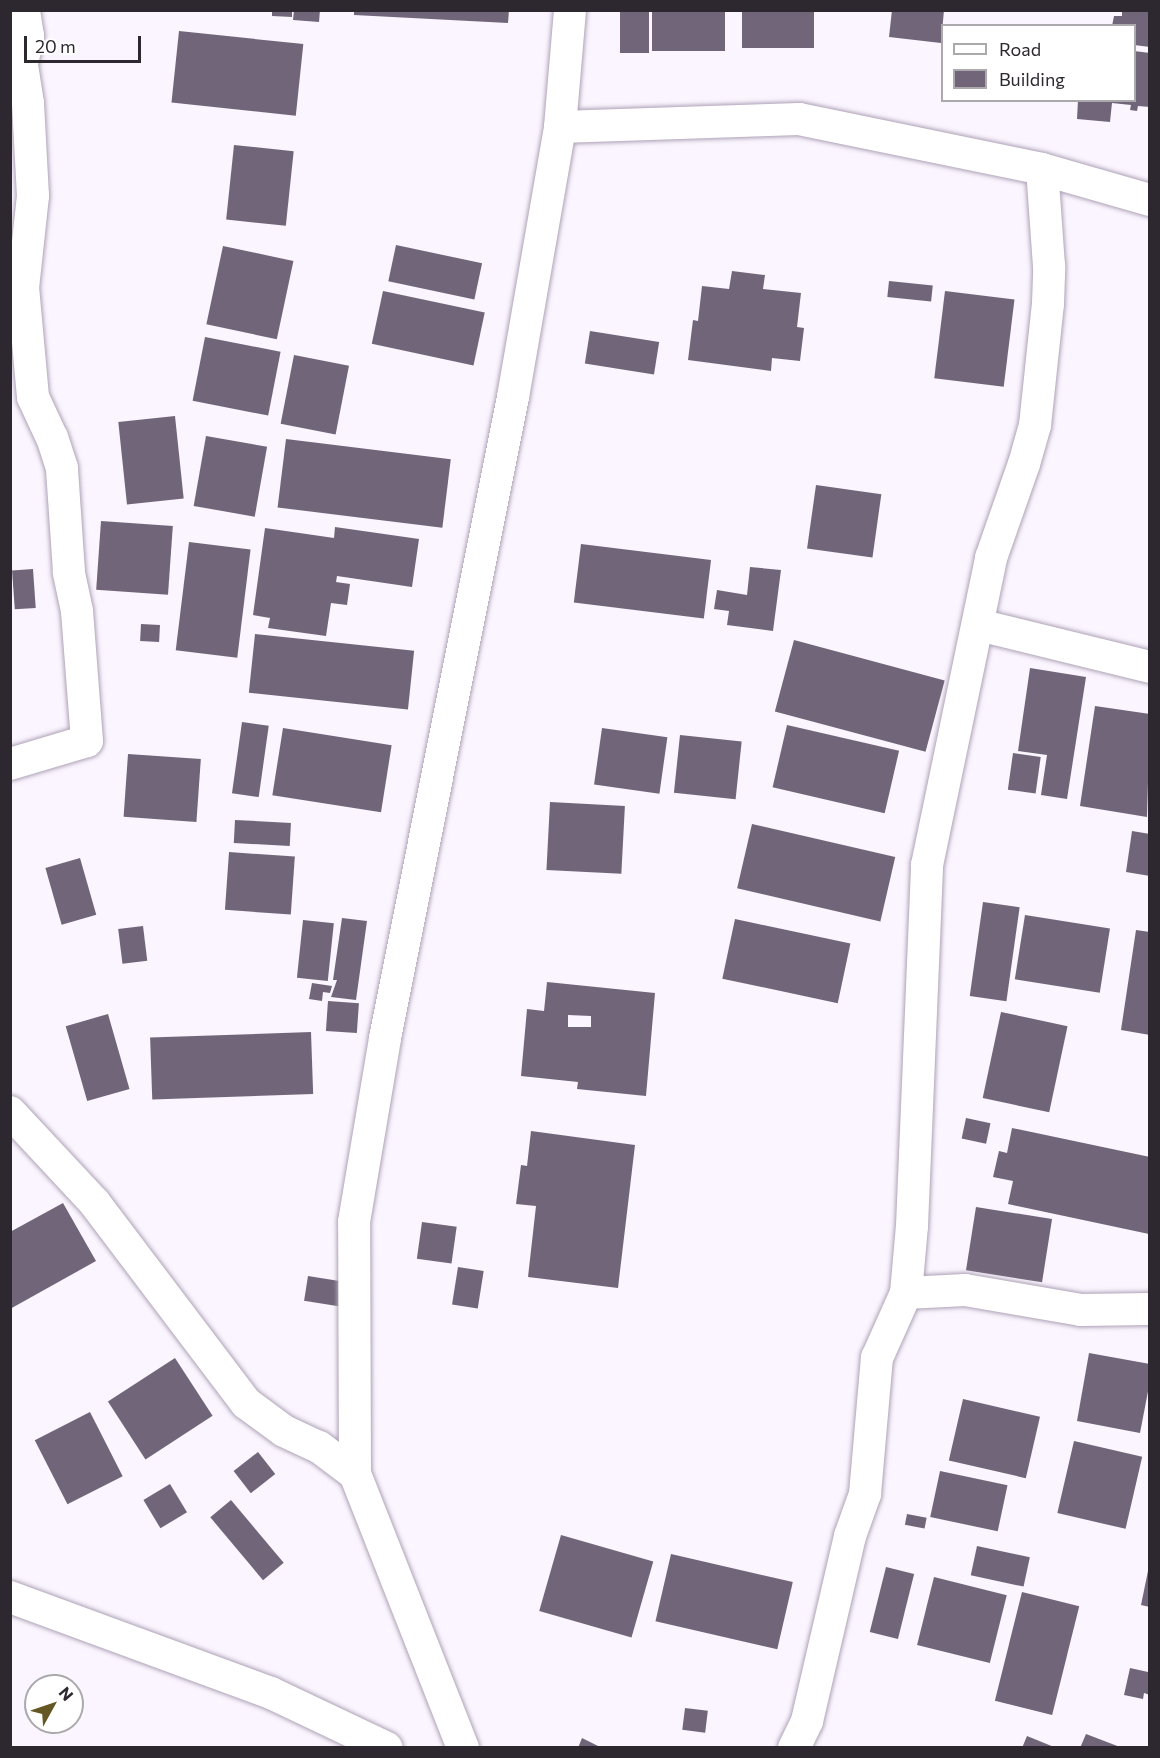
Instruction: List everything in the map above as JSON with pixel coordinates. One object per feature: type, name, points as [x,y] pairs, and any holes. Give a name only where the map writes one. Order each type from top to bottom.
[{"type":"street","points":[[10,764],[87,741],[76,611],[69,572],[62,468],[52,438],[33,397],[23,288],[33,196],[28,103],[22,64],[28,36],[24,10]]},
{"type":"street","points":[[463,1748],[355,1474],[354,1222],[385,1038],[513,396],[560,127],[570,10]]},
{"type":"street","points":[[560,127],[799,120],[1042,170],[1149,200]]},
{"type":"street","points":[[794,1748],[807,1721],[850,1536],[865,1494],[877,1358],[906,1293],[912,1226],[927,865],[991,558],[1024,464],[1035,425],[1049,266],[1042,170]]},
{"type":"street","points":[[978,625],[1149,667]]},
{"type":"street","points":[[10,1112],[94,1202],[246,1403],[284,1431],[319,1447],[355,1474]]},
{"type":"street","points":[[906,1293],[965,1290],[1081,1310],[1149,1309]]},
{"type":"street","points":[[10,1597],[271,1693],[387,1748]]},
{"type":"building","points":[[272,10],[292,10],[292,17],[272,16]]},
{"type":"building","points":[[294,10],[320,10],[319,22],[293,20]]},
{"type":"building","points":[[354,10],[509,10],[508,23],[354,15]]},
{"type":"building","points":[[620,10],[649,10],[649,53],[620,53]]},
{"type":"building","points":[[652,10],[725,10],[725,51],[652,51]]},
{"type":"building","points":[[742,10],[814,10],[814,48],[742,48]]},
{"type":"building","points":[[892,10],[944,10],[941,43],[889,37]]},
{"type":"building","points":[[1122,10],[1150,10],[1150,47],[1136,45],[1136,24],[1112,24],[1114,16],[1122,16]]},
{"type":"building","points":[[179,31],[303,44],[296,116],[171,103]]},
{"type":"building","points":[[1136,51],[1150,53],[1150,107],[1138,106],[1137,111],[1130,110],[1131,105],[1112,103],[1110,122],[1077,119],[1078,102],[1136,102]]},
{"type":"building","points":[[234,145],[294,151],[286,226],[226,220]]},
{"type":"building","points":[[396,245],[482,263],[474,299],[388,281]]},
{"type":"building","points":[[223,246],[293,261],[277,339],[206,324]]},
{"type":"building","points":[[732,271],[765,275],[763,289],[801,293],[797,327],[804,328],[800,361],[772,358],[771,371],[688,360],[693,320],[698,321],[702,286],[729,289]]},
{"type":"building","points":[[889,281],[933,286],[931,302],[887,297]]},
{"type":"building","points":[[383,291],[485,313],[474,365],[372,344]]},
{"type":"building","points":[[945,291],[1014,300],[1004,387],[934,378]]},
{"type":"building","points":[[590,331],[659,342],[654,375],[585,364]]},
{"type":"building","points":[[205,337],[281,352],[268,415],[193,401]]},
{"type":"building","points":[[294,355],[349,366],[336,434],[281,424]]},
{"type":"building","points":[[175,416],[184,499],[127,505],[118,422]]},
{"type":"building","points":[[206,436],[267,447],[255,517],[194,506]]},
{"type":"building","points":[[286,439],[451,459],[442,528],[278,507]]},
{"type":"building","points":[[816,485],[881,494],[872,558],[807,548]]},
{"type":"building","points":[[101,521],[173,526],[168,595],[96,590]]},
{"type":"building","points":[[335,527],[419,539],[412,587],[337,576],[336,582],[350,584],[347,605],[331,603],[326,636],[268,628],[270,618],[253,615],[265,528],[334,538]]},
{"type":"building","points":[[189,542],[251,550],[237,658],[176,650]]},
{"type":"building","points":[[581,544],[711,560],[704,619],[574,603]]},
{"type":"building","points":[[750,567],[781,570],[773,631],[727,625],[729,611],[714,609],[717,590],[747,595]]},
{"type":"building","points":[[33,569],[36,608],[15,609],[12,570]]},
{"type":"building","points":[[141,624],[160,625],[159,642],[140,641]]},
{"type":"building","points":[[255,634],[414,651],[408,709],[249,693]]},
{"type":"building","points":[[794,640],[945,680],[926,752],[775,711]]},
{"type":"building","points":[[1030,668],[1086,677],[1067,799],[1041,795],[1047,755],[1018,751]]},
{"type":"building","points":[[1095,706],[1150,714],[1147,817],[1080,806]]},
{"type":"building","points":[[242,722],[269,726],[259,797],[232,793]]},
{"type":"building","points":[[787,725],[899,751],[885,813],[773,787]]},
{"type":"building","points":[[283,728],[392,745],[381,812],[272,795]]},
{"type":"building","points":[[602,728],[667,737],[659,794],[594,784]]},
{"type":"building","points":[[680,735],[742,741],[736,799],[674,793]]},
{"type":"building","points":[[1013,753],[1041,757],[1036,794],[1008,790]]},
{"type":"building","points":[[128,754],[201,759],[196,822],[124,817]]},
{"type":"building","points":[[550,802],[625,806],[621,874],[546,870]]},
{"type":"building","points":[[235,820],[291,823],[290,846],[234,843]]},
{"type":"building","points":[[752,824],[895,857],[880,921],[737,888]]},
{"type":"building","points":[[1132,831],[1150,834],[1150,876],[1126,872]]},
{"type":"building","points":[[229,852],[295,857],[291,914],[225,910]]},
{"type":"building","points":[[80,858],[96,915],[62,925],[45,868]]},
{"type":"building","points":[[983,902],[1020,907],[1006,1001],[970,996]]},
{"type":"building","points":[[1025,915],[1110,928],[1100,993],[1015,979]]},
{"type":"building","points":[[342,918],[367,921],[356,1000],[331,997],[337,980],[333,980]]},
{"type":"building","points":[[735,919],[850,944],[838,1003],[722,979]]},
{"type":"building","points":[[303,920],[334,923],[328,981],[297,978]]},
{"type":"building","points":[[143,926],[147,961],[122,964],[118,929]]},
{"type":"building","points":[[1136,930],[1150,932],[1150,1035],[1121,1030]]},
{"type":"building","points":[[547,982],[655,993],[646,1096],[577,1089],[578,1082],[521,1076],[527,1009],[544,1011]],"holes":[[[568,1015],[591,1016],[591,1027],[568,1027]]]},
{"type":"building","points":[[312,983],[332,986],[330,993],[323,992],[322,1001],[309,999]]},
{"type":"building","points":[[328,1001],[359,1003],[357,1033],[326,1031]]},
{"type":"building","points":[[1001,1012],[1068,1026],[1049,1112],[983,1098]]},
{"type":"building","points":[[108,1014],[129,1089],[87,1101],[66,1026]]},
{"type":"building","points":[[311,1032],[313,1094],[152,1100],[150,1038]]},
{"type":"building","points":[[966,1118],[990,1123],[986,1144],[962,1139]]},
{"type":"building","points":[[1012,1128],[1150,1157],[1149,1234],[1008,1204],[1013,1181],[993,1177],[999,1151],[1007,1153]]},
{"type":"building","points":[[531,1131],[635,1145],[618,1288],[528,1277],[536,1206],[516,1204],[521,1165],[527,1166]]},
{"type":"building","points":[[63,1203],[96,1261],[10,1309],[10,1232]]},
{"type":"building","points":[[976,1207],[1052,1219],[1042,1282],[966,1270]]},
{"type":"building","points":[[422,1222],[457,1227],[452,1264],[417,1259]]},
{"type":"building","points":[[458,1267],[484,1271],[478,1309],[452,1305]]},
{"type":"building","points":[[308,1276],[346,1282],[342,1307],[304,1301]]},
{"type":"building","points":[[1089,1353],[1150,1364],[1150,1381],[1140,1433],[1077,1421]]},
{"type":"building","points":[[175,1358],[213,1416],[145,1459],[108,1402]]},
{"type":"building","points":[[963,1399],[1040,1417],[1026,1478],[949,1460]]},
{"type":"building","points":[[90,1412],[123,1476],[67,1504],[35,1440]]},
{"type":"building","points":[[1074,1441],[1142,1457],[1126,1529],[1057,1513]]},
{"type":"building","points":[[258,1452],[275,1474],[251,1493],[234,1471]]},
{"type":"building","points":[[940,1471],[1007,1485],[998,1531],[930,1517]]},
{"type":"building","points":[[170,1484],[187,1512],[160,1528],[143,1500]]},
{"type":"building","points":[[231,1500],[284,1563],[263,1580],[210,1517]]},
{"type":"building","points":[[907,1514],[927,1518],[925,1529],[905,1525]]},
{"type":"building","points":[[561,1535],[653,1561],[632,1637],[539,1611]]},
{"type":"building","points":[[977,1546],[1030,1557],[1024,1587],[971,1575]]},
{"type":"building","points":[[671,1554],[793,1582],[777,1649],[655,1621]]},
{"type":"building","points":[[886,1567],[914,1574],[898,1639],[870,1632]]},
{"type":"building","points":[[1148,1571],[1150,1571],[1150,1607],[1141,1605]]},
{"type":"building","points":[[934,1577],[1007,1595],[990,1663],[917,1645]]},
{"type":"building","points":[[1022,1592],[1079,1606],[1052,1715],[995,1701]]},
{"type":"building","points":[[1130,1668],[1148,1672],[1150,1695],[1144,1693],[1143,1699],[1124,1695]]},
{"type":"building","points":[[685,1708],[708,1711],[705,1733],[682,1730]]},
{"type":"building","points":[[1086,1734],[1120,1747],[1120,1748],[1080,1748]]},
{"type":"building","points":[[1027,1736],[1054,1747],[1054,1748],[1022,1748]]},
{"type":"building","points":[[582,1738],[602,1748],[578,1748]]}]
